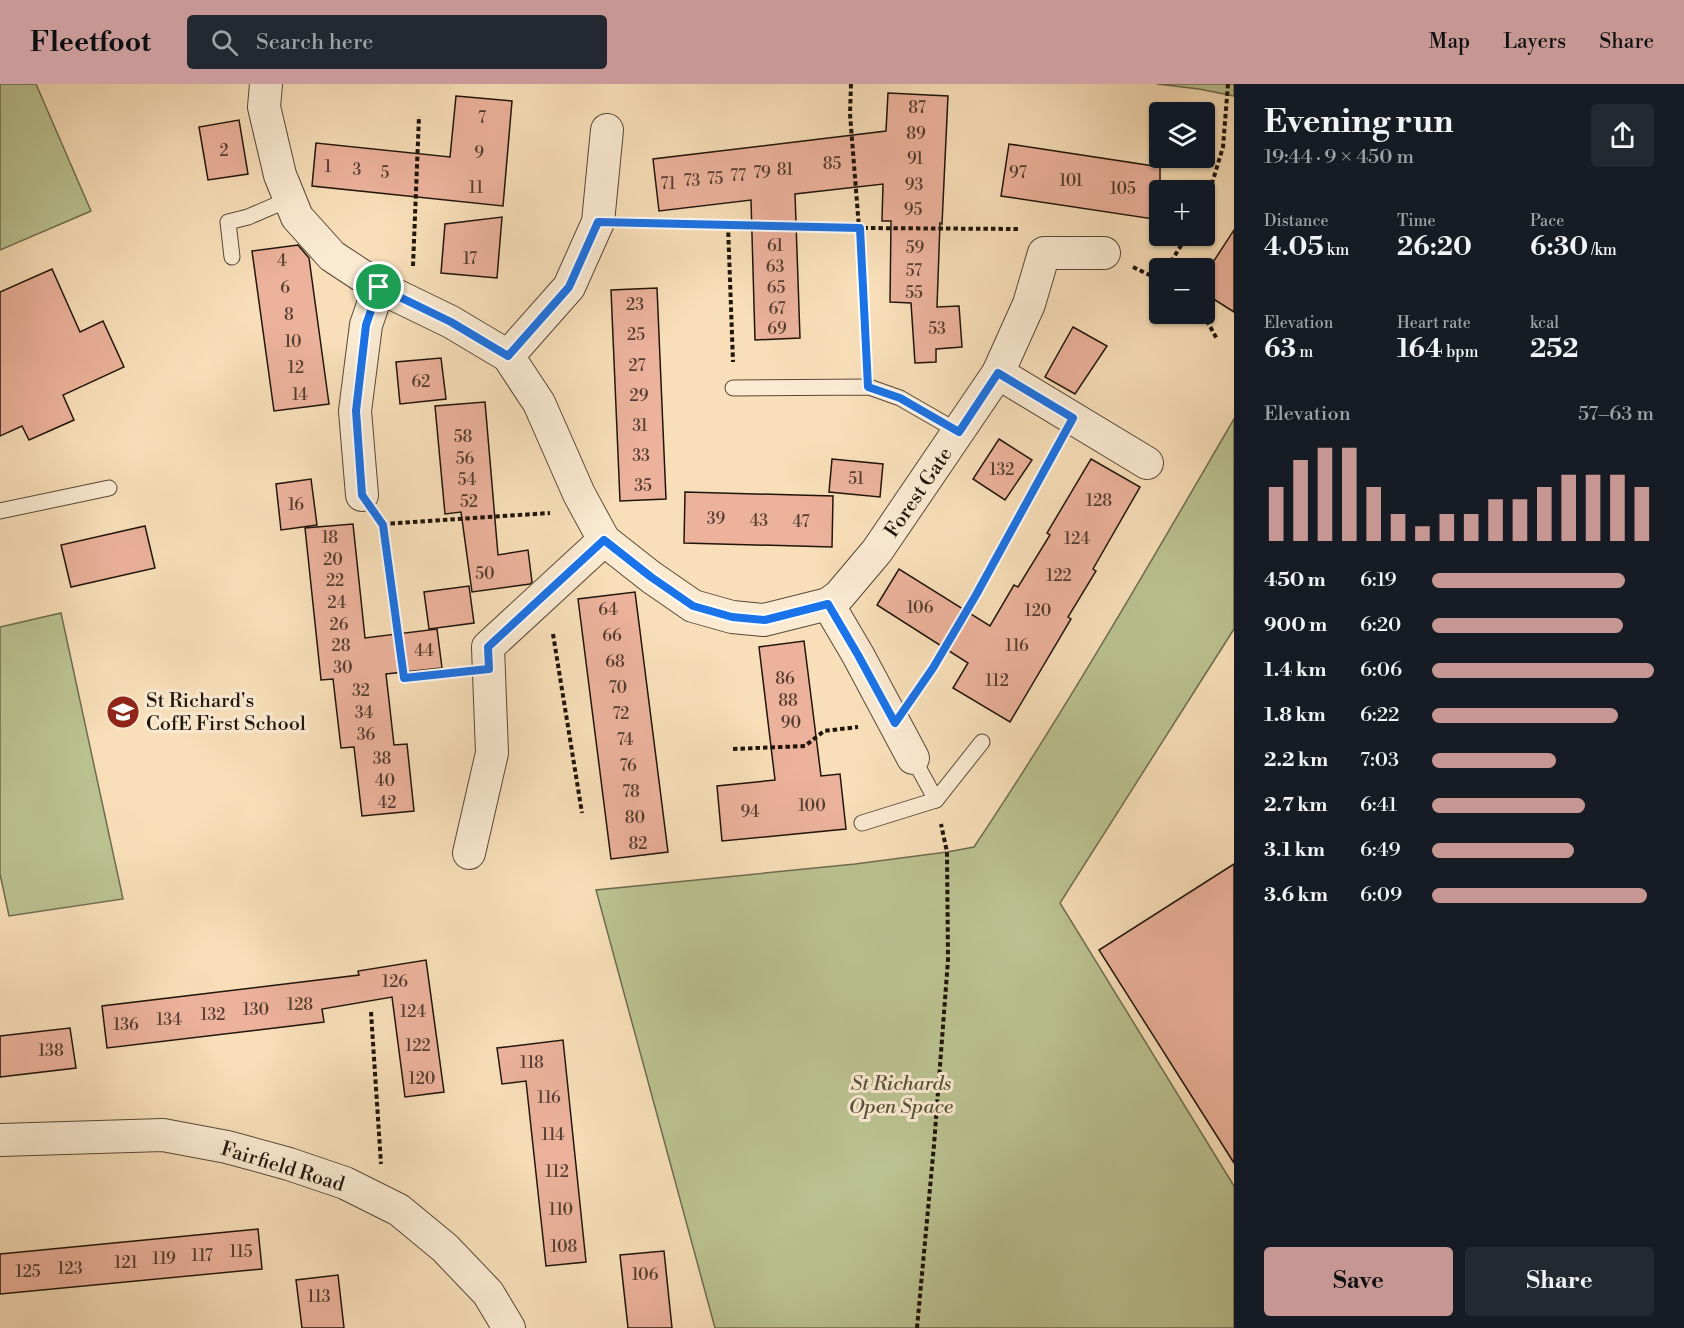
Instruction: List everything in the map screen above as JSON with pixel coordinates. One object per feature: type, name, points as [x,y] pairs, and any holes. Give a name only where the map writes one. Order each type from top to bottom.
[{"type":"street","name":"Forest Gate","points":[[266,84],[264,107],[280,175],[297,217],[332,256],[379,287],[451,322],[508,356],[539,403],[587,510],[604,540],[693,606],[732,617],[765,620],[828,604],[839,596],[877,551],[998,373],[1029,304],[1044,253],[1104,253]]},
{"type":"street","points":[[508,356],[569,287],[598,222],[607,130]]},
{"type":"street","points":[[362,495],[356,411],[366,325],[379,287]]},
{"type":"street","points":[[998,373],[1147,463]]},
{"type":"street","points":[[469,853],[492,753],[488,647],[604,540]]},
{"type":"street","points":[[828,604],[914,758]]},
{"type":"street","name":"Fairfield Road","points":[[0,1140],[163,1135],[227,1147],[290,1164],[345,1183],[399,1210],[445,1248],[488,1293],[509,1328]]},
{"type":"lane","points":[[232,257],[228,222],[248,217],[290,199]]},
{"type":"lane","points":[[733,388],[868,387],[900,398],[959,432]]},
{"type":"lane","points":[[0,511],[109,488]]},
{"type":"lane","points":[[862,823],[936,800],[982,742]]},
{"type":"lane","points":[[914,758],[936,800]]},
{"type":"path","points":[[851,84],[850,114],[860,228],[868,387]]},
{"type":"path","points":[[1213,180],[1223,147],[1228,84]]},
{"type":"path","points":[[411,302],[419,116]]},
{"type":"path","points":[[598,222],[1024,229]]},
{"type":"path","points":[[728,225],[734,344],[733,388]]},
{"type":"path","points":[[1104,253],[1149,275]]},
{"type":"path","points":[[1209,324],[1217,339]]},
{"type":"path","points":[[733,749],[805,746],[824,731],[895,723],[933,668],[976,595],[1073,418]]},
{"type":"path","points":[[362,495],[383,525],[404,678],[489,669]]},
{"type":"path","points":[[383,525],[587,510]]},
{"type":"path","points":[[546,594],[582,813]]},
{"type":"path","points":[[917,1328],[948,960],[947,852],[936,800]]},
{"type":"path","points":[[371,1012],[384,1203]]},
{"type":"green space","points":[[0,84],[36,84],[91,211],[0,250]]},
{"type":"green space","points":[[1157,84],[1234,84],[1234,96],[1199,89]]},
{"type":"green space","name":"St Richards Open Space","points":[[1234,419],[1234,629],[1060,903],[1234,1186],[1234,1328],[715,1328],[596,890],[855,864],[974,847],[1075,688]]},
{"type":"green space","points":[[61,613],[123,899],[9,916],[0,874],[0,627]]},
{"type":"building","points":[[888,93],[948,96],[937,307],[959,306],[962,347],[936,349],[936,362],[915,363],[911,303],[890,302],[891,221],[882,221],[883,184],[795,194],[800,338],[755,340],[751,200],[659,211],[653,159],[886,131]]},
{"type":"building","points":[[456,96],[512,101],[503,206],[312,186],[316,143],[450,157]]},
{"type":"building","points":[[239,120],[248,174],[208,180],[199,127]]},
{"type":"building","points":[[1009,144],[1160,168],[1160,180],[1149,180],[1149,218],[1001,196]]},
{"type":"building","points":[[502,217],[497,278],[441,273],[445,224]]},
{"type":"building","points":[[1234,230],[1234,312],[1215,300],[1215,259]]},
{"type":"building","points":[[298,245],[309,258],[329,404],[274,411],[252,251]]},
{"type":"building","points":[[52,269],[80,332],[103,321],[124,367],[63,395],[74,420],[29,440],[22,426],[0,436],[0,292]]},
{"type":"building","points":[[657,288],[666,499],[620,501],[611,290]]},
{"type":"building","points":[[1073,327],[1107,346],[1075,394],[1045,377]]},
{"type":"building","points":[[441,358],[446,399],[400,404],[396,362]]},
{"type":"building","points":[[485,402],[498,555],[528,550],[532,582],[472,592],[461,512],[445,514],[435,406]]},
{"type":"building","points":[[999,439],[1032,460],[1005,500],[973,479]]},
{"type":"building","points":[[832,459],[883,464],[880,497],[829,492]]},
{"type":"building","points":[[1091,459],[1140,487],[1093,569],[1096,571],[1068,617],[1071,619],[1010,722],[953,688],[968,663],[877,605],[899,569],[990,626],[1014,585],[1018,587],[1050,535],[1047,533]]},
{"type":"building","points":[[311,479],[317,525],[281,530],[276,484]]},
{"type":"building","points":[[685,492],[833,496],[832,547],[684,543]]},
{"type":"building","points":[[353,524],[365,638],[437,629],[442,668],[386,674],[394,745],[407,744],[414,811],[362,816],[354,747],[341,748],[333,679],[321,680],[305,528]]},
{"type":"building","points":[[145,526],[155,568],[71,587],[61,545]]},
{"type":"building","points":[[469,586],[474,623],[429,629],[424,592]]},
{"type":"building","points":[[635,592],[668,852],[611,859],[578,599]]},
{"type":"building","points":[[804,641],[821,776],[840,774],[846,829],[722,841],[717,786],[775,780],[759,647]]},
{"type":"building","points":[[1234,864],[1234,1163],[1099,950]]},
{"type":"building","points":[[426,960],[444,1092],[405,1097],[392,997],[322,1009],[324,1022],[107,1048],[102,1006],[359,975],[358,971]]},
{"type":"building","points":[[70,1028],[76,1068],[0,1077],[0,1036]]},
{"type":"building","points":[[563,1040],[586,1262],[546,1266],[526,1081],[502,1084],[497,1048]]},
{"type":"building","points":[[258,1229],[262,1269],[0,1294],[0,1254]]},
{"type":"building","points":[[664,1251],[672,1328],[628,1328],[620,1255]]},
{"type":"building","points":[[338,1275],[344,1328],[302,1328],[296,1280]]},
{"type":"place","name":"St Richard's CofE First School","points":[[123,712]]},
{"type":"route","points":[[598,222],[860,228],[868,387],[900,398],[959,432],[998,373],[1073,418],[976,595],[933,668],[895,723],[828,604],[765,620],[732,617],[693,606],[604,540],[488,647],[489,669],[404,678],[383,525],[362,495],[356,411],[366,325],[379,287],[451,322],[508,356],[569,287],[598,222]]}]
